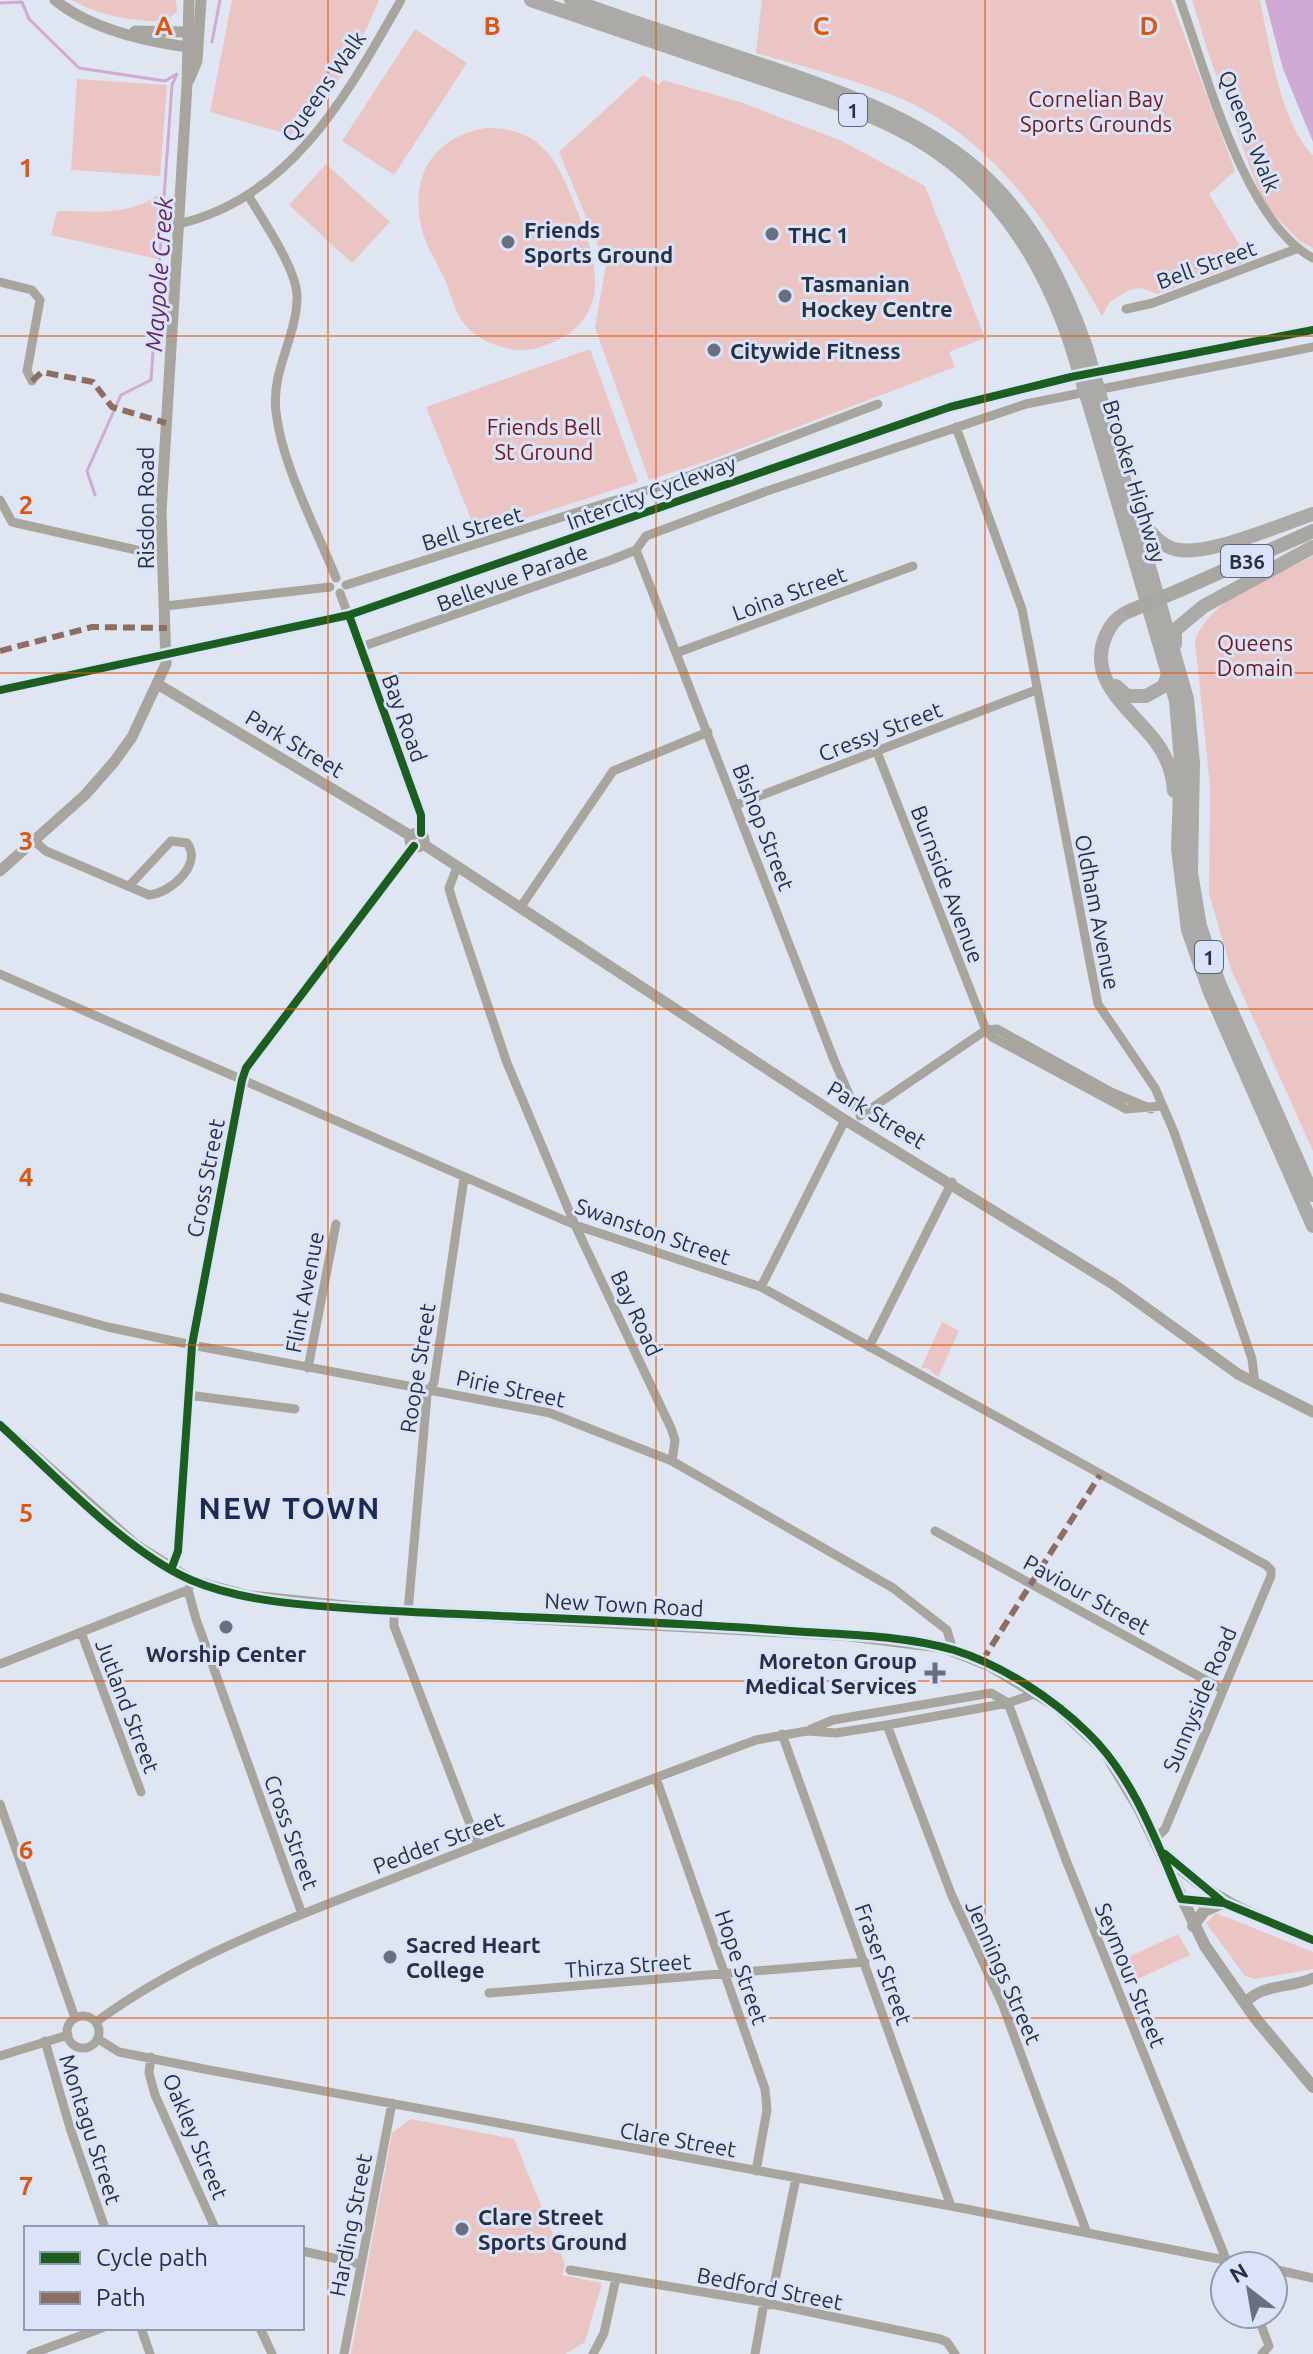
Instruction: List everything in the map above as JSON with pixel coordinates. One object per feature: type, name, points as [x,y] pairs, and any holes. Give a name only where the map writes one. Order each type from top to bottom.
[{"type":"highway","name":"Brooker Highway","points":[[531,0],[861,113],[922,143],[974,182],[1020,235],[1079,349],[1169,671],[1180,732],[1178,830],[1183,905],[1198,963],[1313,1226]]},
{"type":"highway","name":"1","points":[[571,0],[855,97],[906,120],[962,156],[1012,205],[1034,234],[1066,293],[1079,349]]},
{"type":"highway","name":"Brooker Highway","points":[[1099,415],[1124,482],[1176,653],[1192,735],[1191,873],[1200,926],[1219,983],[1313,1195]]},
{"type":"highway","points":[[1124,482],[1150,532],[1170,549],[1185,551],[1220,544],[1313,514]]},
{"type":"highway","points":[[1176,653],[1175,630],[1193,614],[1313,547]]},
{"type":"highway","points":[[1132,610],[1111,641],[1108,661],[1114,683],[1127,696],[1146,696],[1164,686],[1169,671]]},
{"type":"highway","points":[[1132,610],[1117,619],[1105,638],[1101,660],[1104,675],[1115,697],[1146,730],[1168,763],[1178,830]]},
{"type":"main road","name":"B36","points":[[1132,610],[1313,531]]},
{"type":"main road","name":"New Town Road","points":[[0,1425],[135,1545],[190,1585],[247,1596],[394,1611],[846,1635],[953,1650],[991,1666],[1037,1693],[1087,1731],[1104,1750],[1157,1844],[1193,1926],[1245,2003],[1313,2087]]},
{"type":"main road","points":[[1157,1844],[1199,1886],[1224,1903],[1313,1940]]},
{"type":"main road","points":[[1181,1899],[1224,1903]]},
{"type":"main road","points":[[1193,1926],[1204,1911],[1224,1903]]},
{"type":"street","points":[[55,0],[83,17],[187,47]]},
{"type":"street","name":"Risdon Road","points":[[0,871],[114,762],[159,685],[166,664],[162,480],[187,47],[194,36],[201,0]]},
{"type":"street","name":"Queens Walk","points":[[178,224],[248,195],[290,163],[314,137],[359,73],[401,0]]},
{"type":"street","name":"Queens Walk","points":[[1180,0],[1248,183],[1270,220],[1296,249],[1313,258]]},
{"type":"street","name":"Risdon Road","points":[[187,84],[197,61],[190,5]]},
{"type":"street","points":[[127,32],[194,36]]},
{"type":"street","points":[[248,195],[293,279],[298,296],[277,376],[276,415],[282,442],[333,583]]},
{"type":"street","name":"Bell Street","points":[[1126,309],[1168,297],[1296,249]]},
{"type":"street","points":[[0,282],[32,290],[40,300],[27,371],[32,381]]},
{"type":"street","name":"Bellevue Parade","points":[[361,647],[497,603],[636,550],[646,536],[1026,404],[1313,347]]},
{"type":"street","name":"Bell Street","points":[[343,589],[670,483],[878,404]]},
{"type":"street","name":"Oldham Avenue","points":[[956,427],[1022,609],[1098,1004],[1155,1088],[1252,1359],[1255,1384]]},
{"type":"street","points":[[0,500],[12,522],[163,556]]},
{"type":"street","name":"Bishop Street","points":[[636,550],[834,1060],[855,1108],[862,1114]]},
{"type":"street","name":"Loina Street","points":[[676,653],[913,566]]},
{"type":"street","points":[[166,606],[333,583],[343,589]]},
{"type":"street","name":"Bay Road","points":[[343,589],[421,815],[417,840]]},
{"type":"street","name":"Park Street","points":[[159,685],[417,840],[849,1122],[952,1182],[1113,1284],[1255,1384],[1313,1412]]},
{"type":"street","name":"Cressy Street","points":[[736,805],[1036,690]]},
{"type":"street","points":[[520,908],[603,780],[613,771],[708,732]]},
{"type":"street","name":"Burnside Avenue","points":[[877,752],[986,1030]]},
{"type":"street","name":"Cross Street","points":[[171,1570],[178,1551],[192,1345],[246,1068],[417,840]]},
{"type":"street","points":[[34,841],[46,851],[149,895],[166,889],[188,869],[193,859],[192,850],[187,843],[171,841],[130,885]]},
{"type":"street","name":"Bay Road","points":[[457,867],[449,888],[507,1063],[575,1225],[671,1428],[675,1440],[672,1461]]},
{"type":"street","name":"Swanston Street","points":[[0,974],[575,1225],[761,1287],[1271,1570]]},
{"type":"street","points":[[761,1287],[849,1122],[986,1030],[997,1029],[1111,1092],[1151,1109],[1162,1106]]},
{"type":"street","name":"Roope Street","points":[[408,1612],[429,1389],[434,1382],[464,1178]]},
{"type":"street","points":[[869,1347],[952,1182]]},
{"type":"street","name":"Flint Avenue","points":[[308,1368],[336,1224]]},
{"type":"street","name":"Pirie Street","points":[[0,1297],[108,1327],[192,1345],[550,1413],[672,1461],[893,1588],[947,1630],[953,1650]]},
{"type":"street","points":[[188,1395],[295,1409]]},
{"type":"street","name":"Paviour Street","points":[[935,1531],[1222,1689]]},
{"type":"street","name":"Sunnyside Road","points":[[1157,1844],[1271,1570]]},
{"type":"street","points":[[0,1664],[190,1585]]},
{"type":"street","name":"Cross Street","points":[[190,1585],[196,1619],[302,1914]]},
{"type":"street","points":[[394,1611],[394,1626],[478,1845]]},
{"type":"street","name":"Jutland Street","points":[[81,1632],[141,1792]]},
{"type":"street","name":"Pedder Street","points":[[807,1731],[833,1720],[991,1693],[1008,1703]]},
{"type":"street","name":"Pedder Street","points":[[96,2022],[121,2003],[197,1962],[302,1914],[656,1778],[782,1734],[807,1731],[836,1733],[887,1725],[1008,1703],[1037,1693]]},
{"type":"street","name":"Seymour Street","points":[[1008,1703],[1066,1860],[1222,2250]]},
{"type":"street","name":"Jennings Street","points":[[887,1725],[952,1896],[1002,2003],[1087,2233]]},
{"type":"street","name":"Fraser Street","points":[[782,1734],[951,2206]]},
{"type":"street","name":"Hope Street","points":[[656,1778],[727,1976],[767,2101],[756,2171]]},
{"type":"street","points":[[0,1804],[75,2018]]},
{"type":"street","name":"Thirza Street","points":[[489,1993],[727,1976],[865,1962]]},
{"type":"street","points":[[1245,2003],[1259,1990],[1296,1985],[1313,1978]]},
{"type":"street","points":[[84,2016],[96,2022],[98,2039],[91,2045],[82,2047],[73,2043],[68,2035],[69,2025],[75,2018],[84,2016]]},
{"type":"street","points":[[0,2056],[68,2035]]},
{"type":"street","name":"Clare Street","points":[[98,2039],[119,2052],[1209,2256]]},
{"type":"street","name":"Montagu Street","points":[[45,2041],[70,2128],[104,2226]]},
{"type":"street","name":"Oakley Street","points":[[151,2057],[149,2073],[155,2095],[214,2226]]},
{"type":"street","name":"Harding Street","points":[[344,2354],[392,2103]]},
{"type":"street","points":[[755,2354],[796,2178]]},
{"type":"street","points":[[304,2251],[360,2264]]},
{"type":"street","name":"Bedford Street","points":[[570,2270],[767,2304],[940,2339],[955,2354]]},
{"type":"street","points":[[1289,2273],[1313,2278]]},
{"type":"street","points":[[593,2354],[604,2333],[616,2278]]},
{"type":"street","points":[[31,2354],[97,2330]]},
{"type":"street","points":[[142,2330],[150,2354]]},
{"type":"street","points":[[261,2330],[272,2354]]},
{"type":"street","points":[[1262,2354],[1269,2346],[1263,2330]]},
{"type":"green space","points":[[72,0],[176,0],[177,12],[164,22],[140,20],[105,14]]},
{"type":"green space","points":[[232,0],[379,0],[353,55],[332,90],[291,135],[210,112]]},
{"type":"green space","name":"Cornelian Bay Sports Grounds","points":[[762,0],[1171,0],[1235,171],[1209,194],[1249,261],[1157,294],[1141,288],[1129,290],[1110,302],[1102,316],[1063,252],[1019,191],[994,163],[966,139],[936,117],[902,99],[848,79],[756,53]]},
{"type":"green space","points":[[1192,0],[1260,0],[1285,104],[1292,124],[1313,155],[1313,248],[1300,241],[1264,205]]},
{"type":"green space","points":[[415,29],[467,63],[394,175],[342,141]]},
{"type":"green space","name":"Tasmanian Hockey Centre","points":[[643,75],[659,85],[663,80],[740,102],[842,141],[925,186],[985,338],[949,352],[955,367],[649,480],[595,327],[606,265],[559,152]]},
{"type":"green space","points":[[77,79],[167,85],[160,176],[71,170]]},
{"type":"green space","name":"Friends Sports Ground","points":[[486,128],[523,135],[548,153],[572,197],[592,257],[594,295],[589,311],[578,326],[561,338],[528,350],[498,346],[479,337],[465,325],[422,230],[419,193],[429,162],[451,140]]},
{"type":"green space","points":[[326,164],[390,222],[352,263],[289,205]]},
{"type":"green space","points":[[160,193],[157,259],[51,235],[57,211],[124,209],[148,201]]},
{"type":"green space","name":"Friends Bell St Ground","points":[[590,349],[638,482],[477,534],[426,407]]},
{"type":"green space","name":"Queens Domain","points":[[1313,556],[1313,1151],[1231,969],[1209,894],[1210,786],[1195,641],[1214,612],[1229,600]]},
{"type":"green space","points":[[942,1322],[959,1331],[938,1377],[927,1368],[921,1368]]},
{"type":"green space","points":[[1216,1913],[1313,1952],[1313,1969],[1255,1979],[1245,1976],[1206,1923]]},
{"type":"green space","points":[[1178,1934],[1190,1955],[1131,1982],[1122,1960]]},
{"type":"green space","name":"Clare Street Sports Ground","points":[[411,2119],[514,2139],[565,2264],[562,2275],[602,2283],[585,2342],[565,2354],[351,2354],[392,2133]]},
{"type":"shaded area","points":[[1265,0],[1313,0],[1313,142],[1283,69]]},
{"type":"waterway","points":[[212,42],[220,0]]},
{"type":"waterway","points":[[0,3],[22,2],[29,19],[79,68],[165,81],[177,74]]},
{"type":"waterway","name":"Maypole Creek","points":[[95,495],[87,471],[121,395],[151,380],[172,85],[177,74]]},
{"type":"marked path","points":[[32,381],[42,372],[93,382],[112,407],[166,423]]},
{"type":"marked path","points":[[0,651],[92,627],[167,628]]},
{"type":"marked path","points":[[982,1661],[1100,1475]]},
{"type":"cycle path","name":"Intercity Cycleway","points":[[0,690],[349,615],[950,407],[1071,377],[1313,330]]},
{"type":"cycle path","points":[[349,615],[421,815],[421,833]]},
{"type":"cycle path","points":[[171,1570],[178,1551],[192,1345],[246,1068],[414,846]]},
{"type":"cycle path","points":[[0,1425],[91,1510],[141,1551],[191,1580],[238,1595],[344,1608],[874,1636],[935,1645],[972,1656],[1042,1695],[1074,1720],[1104,1750],[1142,1811],[1181,1899],[1224,1903]]},
{"type":"cycle path","points":[[1165,1854],[1224,1903],[1313,1940]]},
{"type":"place","name":"THC 1","points":[[772,234]]},
{"type":"place","name":"Friends Sports Ground","points":[[508,242]]},
{"type":"place","name":"Tasmanian Hockey Centre","points":[[785,296]]},
{"type":"place","name":"Citywide Fitness","points":[[714,350]]},
{"type":"place","name":"Worship Center","points":[[226,1627]]},
{"type":"place","name":"Moreton Group Medical Services","points":[[935,1673]]},
{"type":"place","name":"Sacred Heart College","points":[[390,1957]]},
{"type":"place","name":"Clare Street Sports Ground","points":[[462,2229]]},
{"type":"district","name":"NEW TOWN","points":[[290,1508]]}]
